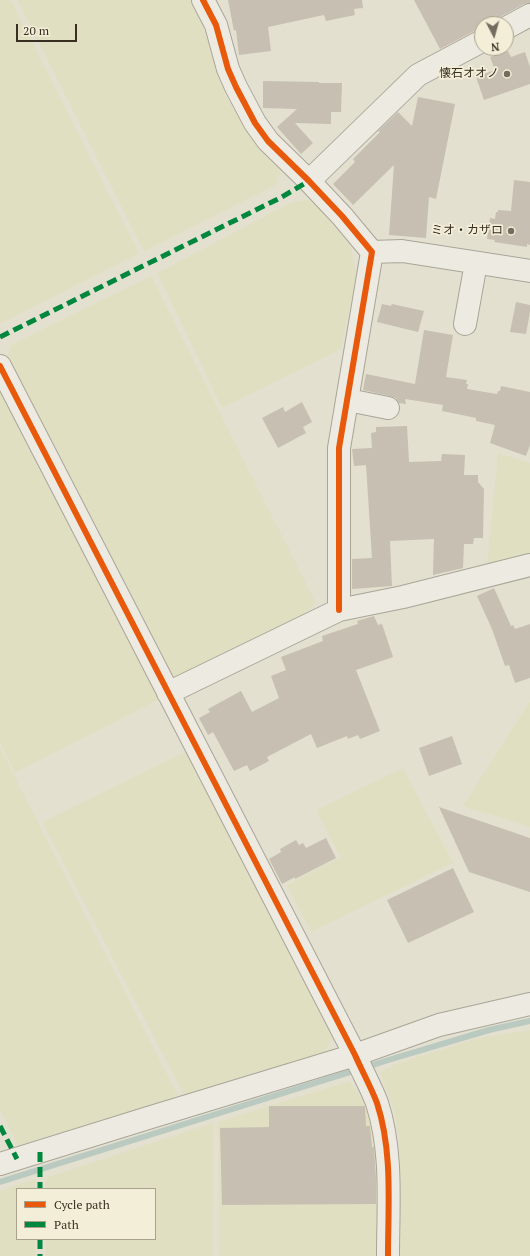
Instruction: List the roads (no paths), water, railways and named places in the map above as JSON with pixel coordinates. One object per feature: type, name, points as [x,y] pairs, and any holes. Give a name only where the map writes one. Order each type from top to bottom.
[{"type":"street","points":[[203,0],[216,25],[228,69],[255,123],[268,141],[342,216],[372,252],[339,448],[338,610]]},
{"type":"street","points":[[514,24],[530,15]]},
{"type":"street","points":[[309,181],[418,76],[474,45]]},
{"type":"street","points":[[372,252],[402,251],[530,271]]},
{"type":"street","points":[[464,324],[476,263]]},
{"type":"street","points":[[0,366],[355,1055],[376,1102],[387,1157],[388,1256]]},
{"type":"street","points":[[348,400],[388,408]]},
{"type":"street","points":[[168,693],[338,610],[403,597],[530,565]]},
{"type":"street","points":[[0,1164],[355,1055],[439,1025],[530,1004]]},
{"type":"waterway","points":[[0,1182],[395,1058],[489,1030],[530,1021]]},
{"type":"place","name":"懐石オオノ","points":[[507,74]]},
{"type":"place","name":"ミオ・カザロ","points":[[511,231]]}]
